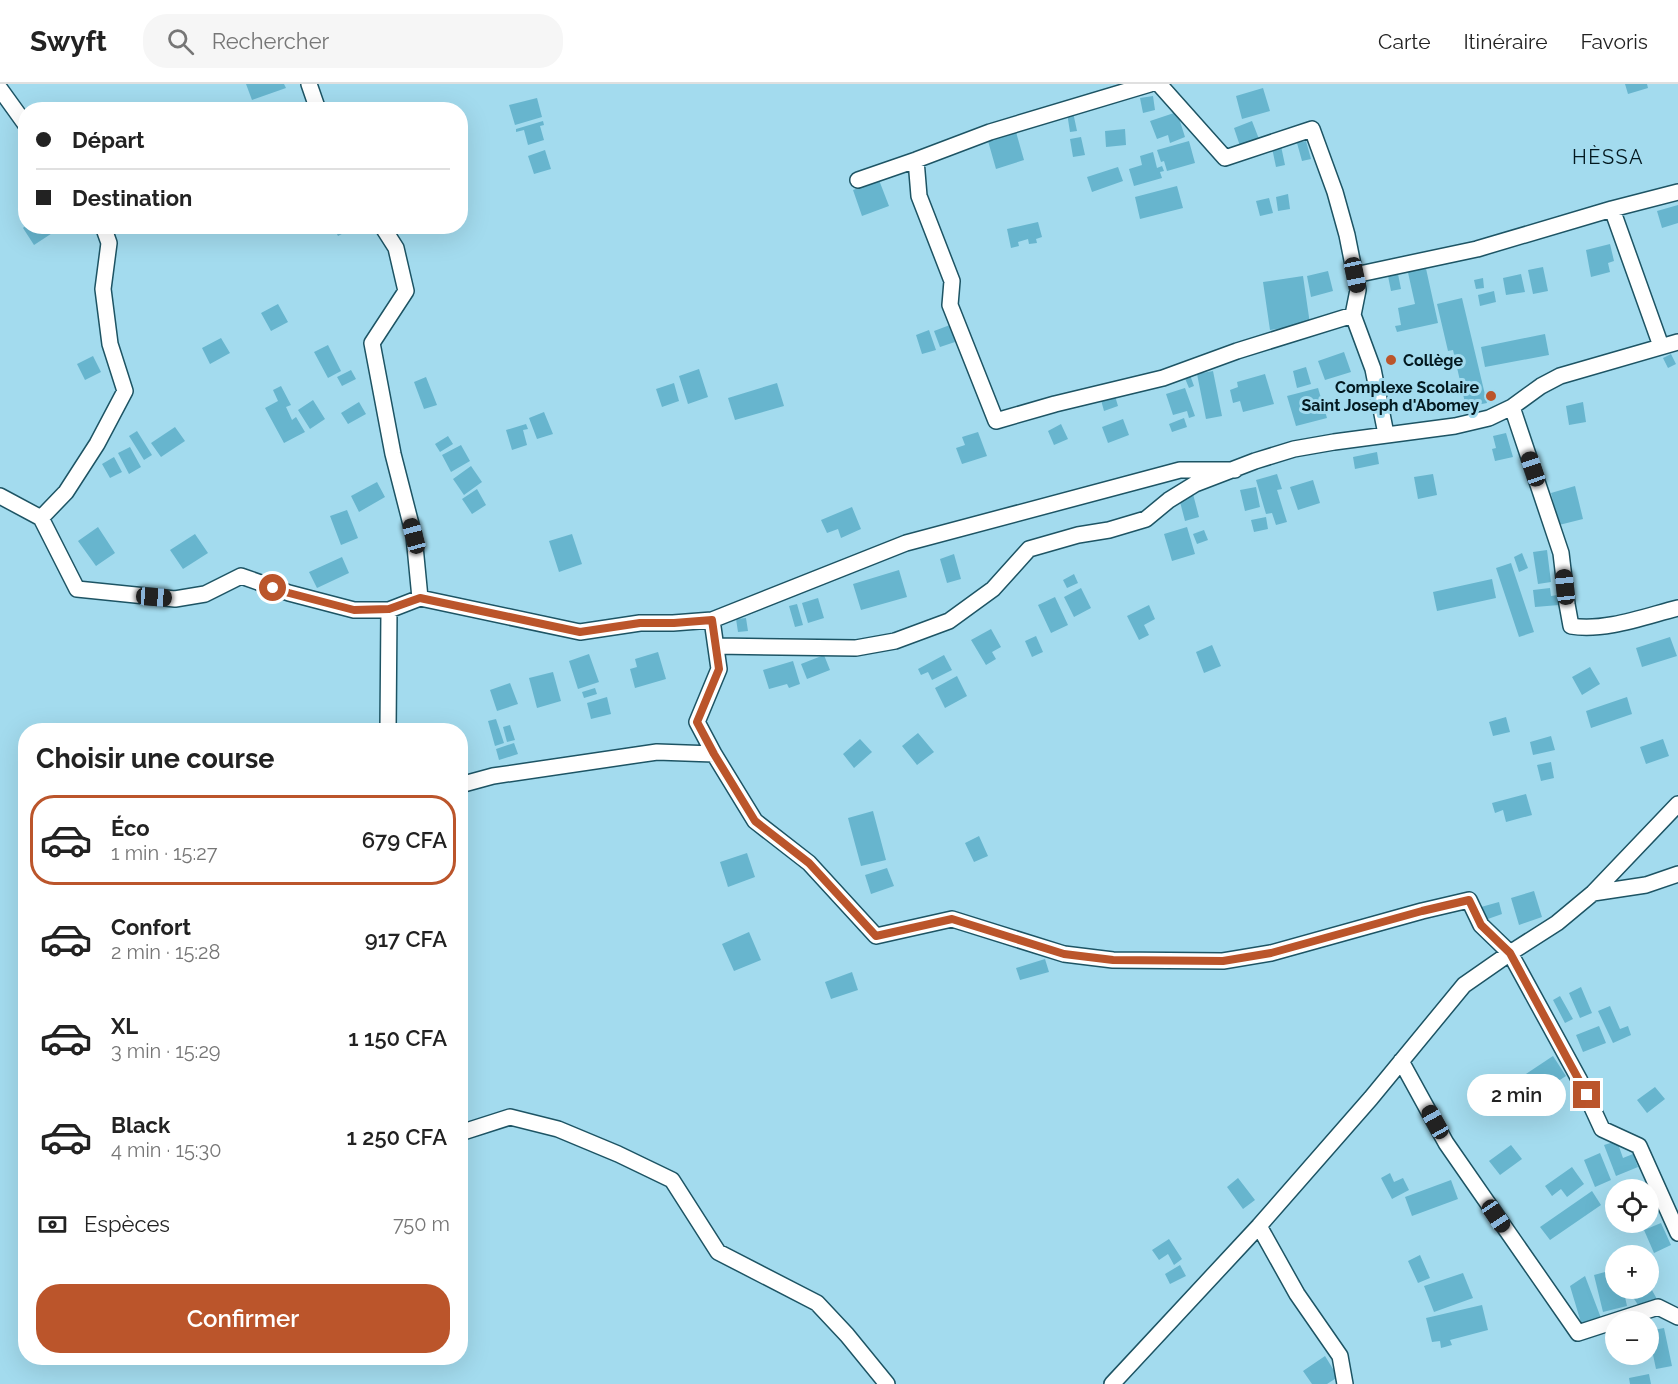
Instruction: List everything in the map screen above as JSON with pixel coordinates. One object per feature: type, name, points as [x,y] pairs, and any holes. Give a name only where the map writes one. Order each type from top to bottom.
[{"type":"street","points":[[309,84],[315,102]]},
{"type":"street","points":[[858,180],[990,132],[1150,84]]},
{"type":"street","points":[[1159,84],[1225,158],[1312,129],[1335,192],[1358,290],[1353,315],[1373,369],[1386,434]]},
{"type":"street","points":[[0,90],[18,114]]},
{"type":"street","points":[[916,160],[919,196],[952,282],[950,305],[996,421],[1163,378],[1237,351],[1353,315]]},
{"type":"street","points":[[1355,275],[1477,249],[1678,192]]},
{"type":"street","points":[[1612,209],[1661,346]]},
{"type":"street","points":[[41,518],[66,492],[97,444],[124,391],[110,344],[103,289],[109,243],[106,234]]},
{"type":"street","points":[[387,234],[396,248],[406,291],[372,343],[393,454],[414,536],[420,598]]},
{"type":"street","points":[[716,645],[855,648],[895,641],[949,621],[993,589],[1029,549],[1146,519],[1169,500],[1195,484],[1255,461],[1294,449],[1489,418],[1512,407],[1541,386],[1560,376],[1678,342]]},
{"type":"street","points":[[1512,407],[1561,552],[1571,626],[1585,628],[1604,626],[1678,608]]},
{"type":"street","points":[[0,496],[41,518],[77,589],[175,599],[205,594],[241,576],[289,593],[354,610],[389,609],[420,598],[580,632],[640,623],[712,620],[906,543],[1180,470],[1235,470]]},
{"type":"street","points":[[388,723],[389,609]]},
{"type":"street","points":[[712,620],[719,669],[697,722],[755,821],[809,863],[876,936],[952,919],[1064,954],[1113,960],[1223,961],[1271,953],[1469,900],[1481,925],[1510,953],[1579,1079],[1602,1129],[1639,1146],[1678,1233]]},
{"type":"street","points":[[468,783],[494,776],[657,752],[714,754]]},
{"type":"street","points":[[1112,1384],[1258,1226],[1371,1098],[1464,986],[1557,923],[1593,893],[1678,804]]},
{"type":"street","points":[[1593,893],[1646,885],[1678,874]]},
{"type":"street","points":[[1401,1061],[1446,1143],[1578,1333],[1658,1307],[1678,1317]]},
{"type":"street","points":[[468,1130],[510,1117],[558,1129],[672,1180],[718,1252],[818,1302],[887,1384]]},
{"type":"street","points":[[1258,1226],[1297,1294],[1340,1356],[1345,1384]]},
{"type":"building","points":[[246,84],[284,84],[286,88],[252,100]]},
{"type":"building","points":[[1625,84],[1647,84],[1648,88],[1628,94]]},
{"type":"building","points":[[1263,88],[1270,111],[1242,119],[1236,96]]},
{"type":"building","points":[[1153,96],[1155,110],[1143,113],[1140,98]]},
{"type":"building","points":[[537,98],[542,117],[515,125],[509,105]]},
{"type":"building","points":[[1073,112],[1077,131],[1070,132],[1067,113]]},
{"type":"building","points":[[1177,112],[1185,137],[1170,143],[1168,135],[1157,139],[1150,121]]},
{"type":"building","points":[[543,121],[544,125],[540,126],[544,140],[528,145],[524,130],[516,132],[516,129]]},
{"type":"building","points":[[1252,121],[1259,139],[1240,146],[1234,128]]},
{"type":"building","points":[[1125,129],[1126,145],[1106,147],[1105,131]]},
{"type":"building","points":[[1016,132],[1024,160],[996,169],[988,141]]},
{"type":"building","points":[[1081,137],[1085,155],[1073,157],[1070,139]]},
{"type":"building","points":[[1189,141],[1195,163],[1167,171],[1157,150]]},
{"type":"building","points":[[1306,141],[1311,159],[1302,161],[1297,143]]},
{"type":"building","points":[[1281,146],[1285,165],[1276,167],[1272,148]]},
{"type":"building","points":[[545,150],[551,169],[534,174],[528,156]]},
{"type":"building","points":[[1153,152],[1157,168],[1162,166],[1164,171],[1160,172],[1162,178],[1134,186],[1129,169],[1142,165],[1140,156]]},
{"type":"building","points":[[1118,167],[1123,181],[1092,192],[1087,177]]},
{"type":"building","points":[[879,180],[889,206],[862,216],[853,190]]},
{"type":"building","points":[[1177,186],[1183,208],[1140,219],[1135,197]]},
{"type":"building","points":[[1288,194],[1290,209],[1278,211],[1276,197]]},
{"type":"building","points":[[1269,198],[1273,213],[1260,216],[1256,201]]},
{"type":"building","points":[[1678,205],[1678,223],[1662,228],[1657,211]]},
{"type":"building","points":[[1038,222],[1042,237],[1036,239],[1037,243],[1029,244],[1028,239],[1018,242],[1019,246],[1011,248],[1007,229]]},
{"type":"building","points":[[27,234],[51,234],[34,245]]},
{"type":"building","points":[[1610,244],[1614,261],[1608,263],[1610,272],[1591,277],[1586,250]]},
{"type":"building","points":[[1425,264],[1438,323],[1397,332],[1395,326],[1401,325],[1398,308],[1415,304],[1407,268]]},
{"type":"building","points":[[1543,267],[1548,291],[1533,294],[1528,270]]},
{"type":"building","points":[[1328,271],[1333,291],[1311,297],[1307,276]]},
{"type":"building","points":[[1398,274],[1401,289],[1391,291],[1388,276]]},
{"type":"building","points":[[1521,274],[1525,292],[1506,295],[1503,278]]},
{"type":"building","points":[[1303,276],[1310,324],[1270,330],[1263,282]]},
{"type":"building","points":[[1483,278],[1484,288],[1476,289],[1474,280]]},
{"type":"building","points":[[1494,291],[1496,302],[1480,306],[1478,295]]},
{"type":"building","points":[[1462,298],[1487,403],[1466,407],[1453,350],[1448,351],[1437,304]]},
{"type":"building","points":[[278,304],[288,322],[271,331],[261,313]]},
{"type":"building","points":[[950,325],[955,342],[940,347],[934,331]]},
{"type":"building","points":[[929,330],[936,350],[922,354],[916,335]]},
{"type":"building","points":[[1545,334],[1549,355],[1485,367],[1481,347]]},
{"type":"building","points":[[221,338],[230,353],[210,364],[202,348]]},
{"type":"building","points":[[328,345],[341,371],[328,378],[314,352]]},
{"type":"building","points":[[1344,352],[1351,372],[1325,380],[1318,361]]},
{"type":"building","points":[[1671,354],[1676,364],[1668,368],[1663,358]]},
{"type":"building","points":[[93,356],[101,372],[85,380],[77,364]]},
{"type":"building","points":[[1306,367],[1311,384],[1297,388],[1293,371]]},
{"type":"building","points":[[699,369],[708,397],[688,404],[679,376]]},
{"type":"building","points":[[351,370],[356,379],[342,386],[337,377]]},
{"type":"building","points":[[1213,371],[1222,416],[1206,419],[1197,374]]},
{"type":"building","points":[[1265,374],[1274,404],[1243,412],[1240,401],[1233,403],[1230,390],[1238,387],[1237,382]]},
{"type":"building","points":[[1190,375],[1194,386],[1189,388],[1184,376]]},
{"type":"building","points":[[426,377],[437,405],[424,409],[414,382]]},
{"type":"building","points":[[674,383],[679,401],[662,407],[656,389]]},
{"type":"building","points":[[777,383],[784,406],[735,420],[728,398]]},
{"type":"building","points":[[281,386],[291,405],[286,407],[292,420],[296,417],[305,432],[284,443],[265,408],[278,401],[273,390]]},
{"type":"building","points":[[1185,388],[1195,416],[1189,418],[1187,411],[1173,415],[1166,394]]},
{"type":"building","points":[[1318,388],[1327,418],[1296,426],[1287,396]]},
{"type":"building","points":[[1115,396],[1118,406],[1104,411],[1101,400]]},
{"type":"building","points":[[313,400],[325,419],[310,429],[298,410]]},
{"type":"building","points":[[359,402],[366,414],[348,424],[341,413]]},
{"type":"building","points":[[1583,402],[1586,422],[1569,425],[1566,406]]},
{"type":"building","points":[[544,412],[553,434],[537,439],[529,418]]},
{"type":"building","points":[[1184,418],[1187,427],[1172,432],[1169,424]]},
{"type":"building","points":[[1123,419],[1129,435],[1108,443],[1102,427]]},
{"type":"building","points":[[526,424],[528,429],[523,430],[527,445],[512,450],[506,430]]},
{"type":"building","points":[[1061,424],[1068,439],[1054,445],[1048,431]]},
{"type":"building","points":[[175,427],[185,441],[161,457],[151,443]]},
{"type":"building","points":[[137,431],[152,455],[144,460],[129,436]]},
{"type":"building","points":[[978,432],[987,456],[962,464],[956,448],[965,445],[962,437]]},
{"type":"building","points":[[1506,433],[1513,457],[1495,461],[1492,449],[1496,448],[1493,436]]},
{"type":"building","points":[[448,436],[453,444],[440,452],[435,444]]},
{"type":"building","points":[[461,445],[470,461],[451,472],[442,455]]},
{"type":"building","points":[[130,447],[141,467],[129,474],[118,453]]},
{"type":"building","points":[[1377,452],[1379,464],[1355,469],[1353,457]]},
{"type":"building","points":[[114,457],[122,472],[110,478],[102,464]]},
{"type":"building","points":[[471,466],[482,482],[464,495],[453,479]]},
{"type":"building","points":[[1277,474],[1282,489],[1277,490],[1287,522],[1276,525],[1272,513],[1266,514],[1256,480]]},
{"type":"building","points":[[1433,474],[1437,495],[1418,499],[1414,477]]},
{"type":"building","points":[[1313,480],[1320,503],[1298,510],[1290,487]]},
{"type":"building","points":[[377,482],[385,497],[359,512],[351,496]]},
{"type":"building","points":[[1575,486],[1583,519],[1559,525],[1551,493]]},
{"type":"building","points":[[1256,487],[1260,507],[1245,511],[1240,490]]},
{"type":"building","points":[[477,489],[486,505],[472,514],[462,499]]},
{"type":"building","points":[[1193,494],[1199,517],[1185,521],[1179,498]]},
{"type":"building","points":[[852,507],[861,529],[841,538],[838,529],[827,533],[821,520]]},
{"type":"building","points":[[347,510],[358,538],[341,545],[330,516]]},
{"type":"building","points":[[1266,517],[1268,529],[1254,532],[1251,520]]},
{"type":"building","points":[[98,527],[115,553],[96,566],[78,541]]},
{"type":"building","points":[[1187,527],[1195,554],[1172,561],[1164,534]]},
{"type":"building","points":[[1204,530],[1208,540],[1197,544],[1193,534]]},
{"type":"building","points":[[195,534],[208,553],[183,569],[170,550]]},
{"type":"building","points":[[572,534],[582,564],[559,572],[549,541]]},
{"type":"building","points":[[1547,550],[1551,582],[1538,584],[1533,552]]},
{"type":"building","points":[[1522,553],[1528,568],[1519,572],[1514,557]]},
{"type":"building","points":[[954,554],[961,579],[947,583],[940,559]]},
{"type":"building","points":[[342,557],[349,573],[317,588],[309,572]]},
{"type":"building","points":[[1511,563],[1534,632],[1519,637],[1496,568]]},
{"type":"building","points":[[899,570],[907,597],[861,610],[853,584]]},
{"type":"building","points":[[1074,574],[1078,583],[1067,588],[1063,580]]},
{"type":"building","points":[[1492,579],[1496,598],[1437,611],[1433,592]]},
{"type":"building","points":[[1081,588],[1091,608],[1074,617],[1064,597]]},
{"type":"building","points":[[1550,588],[1551,596],[1558,595],[1559,605],[1535,607],[1533,590]]},
{"type":"building","points":[[1055,597],[1068,625],[1051,633],[1038,605]]},
{"type":"building","points":[[818,598],[824,618],[808,623],[802,603]]},
{"type":"building","points":[[797,604],[803,625],[795,627],[789,606]]},
{"type":"building","points":[[1149,605],[1155,619],[1144,625],[1149,635],[1139,640],[1127,616]]},
{"type":"building","points":[[746,618],[748,631],[738,632],[736,619]]},
{"type":"building","points":[[991,629],[1001,647],[992,652],[996,659],[986,665],[971,640]]},
{"type":"building","points":[[1036,636],[1043,652],[1032,657],[1025,641]]},
{"type":"building","points":[[1670,637],[1677,656],[1642,667],[1636,648]]},
{"type":"building","points":[[1212,645],[1221,666],[1204,673],[1196,652]]},
{"type":"building","points":[[658,652],[666,679],[635,688],[630,669],[637,667],[635,659]]},
{"type":"building","points":[[589,654],[599,682],[578,689],[569,661]]},
{"type":"building","points":[[824,655],[830,670],[807,679],[801,664]]},
{"type":"building","points":[[944,655],[952,670],[932,680],[928,672],[921,675],[918,669]]},
{"type":"building","points":[[793,661],[800,684],[789,688],[787,684],[769,689],[763,670]]},
{"type":"building","points":[[1590,667],[1600,684],[1582,695],[1572,677]]},
{"type":"building","points":[[553,672],[561,701],[537,708],[529,678]]},
{"type":"building","points":[[957,676],[967,696],[945,708],[935,688]]},
{"type":"building","points":[[510,683],[518,704],[497,711],[490,690]]},
{"type":"building","points":[[595,688],[597,694],[584,698],[582,692]]},
{"type":"building","points":[[607,697],[611,714],[591,719],[587,703]]},
{"type":"building","points":[[1627,697],[1632,714],[1591,728],[1586,711]]},
{"type":"building","points":[[1506,717],[1510,732],[1493,736],[1489,722]]},
{"type":"building","points":[[496,719],[504,743],[495,746],[488,721]]},
{"type":"building","points":[[510,725],[515,740],[507,742],[503,727]]},
{"type":"building","points":[[918,733],[934,752],[917,765],[902,746]]},
{"type":"building","points":[[1551,736],[1555,750],[1533,755],[1530,742]]},
{"type":"building","points":[[860,739],[872,752],[854,768],[843,754]]},
{"type":"building","points":[[1663,739],[1669,756],[1646,764],[1640,747]]},
{"type":"building","points":[[514,743],[518,754],[499,760],[496,749]]},
{"type":"building","points":[[1551,762],[1554,778],[1541,781],[1537,765]]},
{"type":"building","points":[[1526,794],[1532,815],[1506,822],[1503,810],[1495,813],[1492,803]]},
{"type":"building","points":[[873,811],[886,860],[861,866],[848,818]]},
{"type":"building","points":[[979,836],[988,856],[974,862],[965,843]]},
{"type":"building","points":[[747,853],[755,877],[728,887],[720,862]]},
{"type":"building","points":[[887,868],[894,886],[871,894],[865,875]]},
{"type":"building","points":[[1534,891],[1542,917],[1519,925],[1511,898]]},
{"type":"building","points":[[1499,902],[1502,914],[1485,920],[1481,907]]},
{"type":"building","points":[[749,932],[761,960],[734,971],[722,944]]},
{"type":"building","points":[[1045,959],[1049,972],[1020,980],[1016,968]]},
{"type":"building","points":[[852,972],[858,990],[831,999],[825,982]]},
{"type":"building","points":[[1581,987],[1592,1013],[1580,1018],[1569,993]]},
{"type":"building","points":[[1560,996],[1573,1019],[1565,1023],[1553,1000]]},
{"type":"building","points":[[1610,1006],[1620,1029],[1628,1026],[1631,1035],[1613,1043],[1598,1011]]},
{"type":"building","points":[[1599,1026],[1606,1043],[1583,1052],[1576,1035]]},
{"type":"building","points":[[1553,1056],[1566,1076],[1516,1108],[1503,1089]]},
{"type":"building","points":[[1655,1087],[1665,1099],[1647,1113],[1637,1100]]},
{"type":"building","points":[[1617,1141],[1623,1158],[1633,1154],[1638,1167],[1616,1176],[1604,1145]]},
{"type":"building","points":[[1511,1145],[1522,1159],[1500,1175],[1489,1161]]},
{"type":"building","points":[[1600,1153],[1611,1179],[1605,1179],[1605,1183],[1595,1187],[1584,1160]]},
{"type":"building","points":[[1572,1167],[1584,1184],[1567,1197],[1561,1189],[1552,1196],[1545,1186]]},
{"type":"building","points":[[1390,1173],[1394,1182],[1403,1178],[1409,1190],[1392,1199],[1381,1178]]},
{"type":"building","points":[[1238,1178],[1255,1200],[1243,1209],[1227,1187]]},
{"type":"building","points":[[1451,1180],[1458,1199],[1412,1216],[1405,1197]]},
{"type":"building","points":[[1592,1191],[1601,1205],[1550,1240],[1540,1227]]},
{"type":"building","points":[[1661,1223],[1671,1245],[1659,1251],[1659,1245],[1651,1245],[1645,1233],[1659,1233]]},
{"type":"building","points":[[1169,1239],[1182,1259],[1174,1265],[1168,1254],[1159,1260],[1152,1250]]},
{"type":"building","points":[[1420,1255],[1430,1278],[1418,1283],[1408,1261]]},
{"type":"building","points":[[1180,1265],[1186,1276],[1170,1284],[1165,1274]]},
{"type":"building","points":[[1605,1272],[1605,1299],[1625,1299],[1627,1306],[1603,1312],[1594,1275]]},
{"type":"building","points":[[1463,1273],[1473,1298],[1434,1312],[1424,1286]]},
{"type":"building","points":[[1585,1276],[1601,1318],[1582,1326],[1570,1286]]},
{"type":"building","points":[[1634,1299],[1657,1299],[1658,1301],[1640,1308]]},
{"type":"building","points":[[1482,1305],[1488,1330],[1450,1340],[1452,1345],[1441,1348],[1440,1341],[1432,1342],[1426,1318]]},
{"type":"building","points":[[1664,1328],[1672,1366],[1656,1369],[1655,1365],[1659,1365],[1659,1329]]},
{"type":"building","points":[[1325,1356],[1338,1377],[1327,1384],[1312,1384],[1303,1371]]},
{"type":"building","points":[[1649,1374],[1651,1384],[1630,1384],[1629,1378]]},
{"type":"place","name":"Collège","points":[[1391,360]]},
{"type":"place","name":"Complexe Scolaire Saint Joseph d'Abomey","points":[[1491,396]]},
{"type":"district","name":"HÈSSA","points":[[1608,157]]},
{"type":"route","points":[[273,588],[354,610],[389,609],[420,598],[580,632],[640,623],[712,620],[719,669],[697,722],[755,821],[809,863],[876,936],[952,919],[1064,954],[1113,960],[1223,961],[1271,953],[1469,900],[1481,925],[1510,953],[1587,1095]]}]
